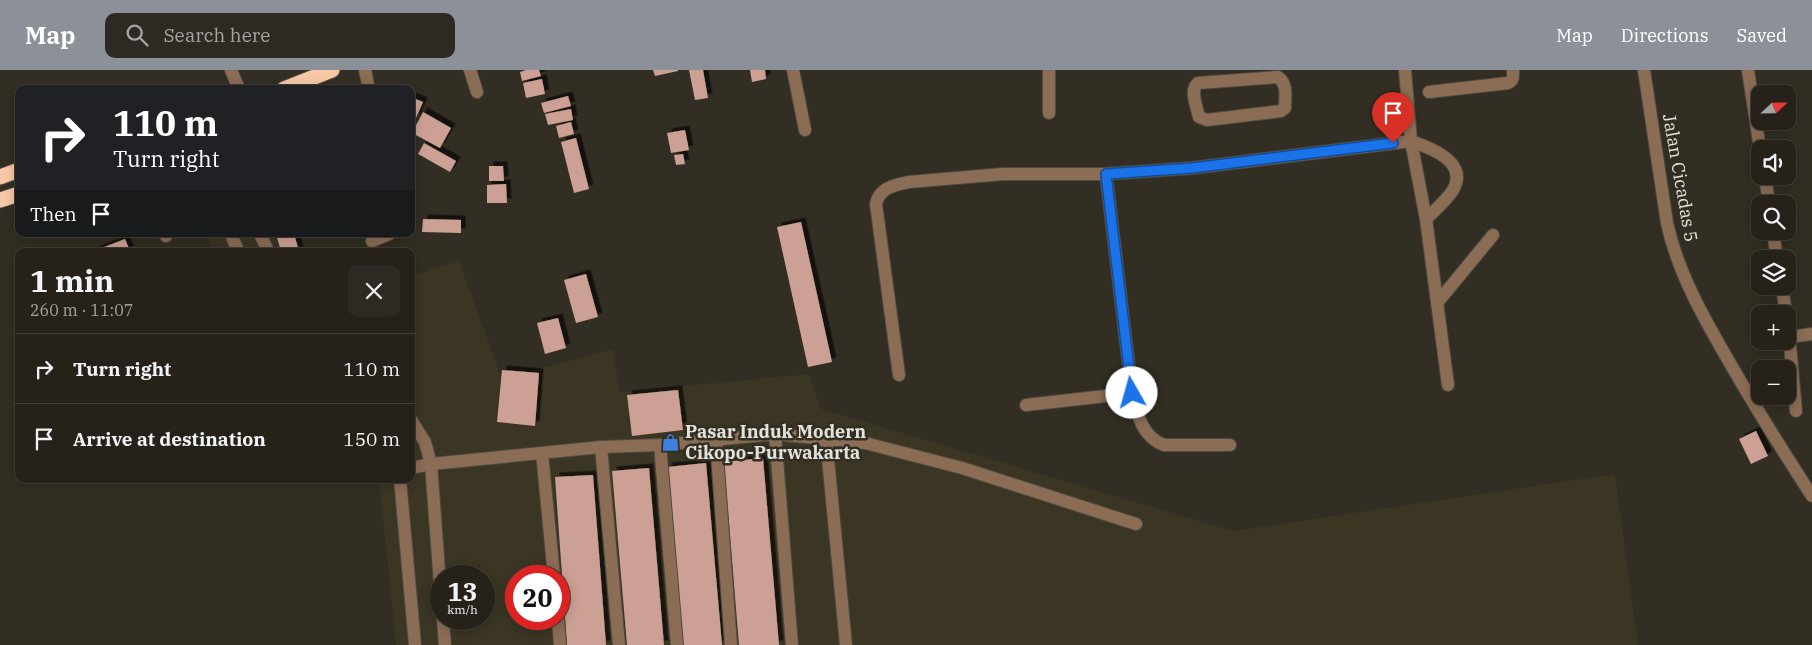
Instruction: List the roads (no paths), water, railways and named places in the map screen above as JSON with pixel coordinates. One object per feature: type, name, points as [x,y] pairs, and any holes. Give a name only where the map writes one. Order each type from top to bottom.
[{"type":"highway","points":[[308,84],[332,70]]},
{"type":"highway","points":[[0,177],[15,171]]},
{"type":"highway","points":[[0,200],[15,195]]},
{"type":"street","points":[[231,70],[237,85]]},
{"type":"street","points":[[365,70],[368,85]]},
{"type":"street","points":[[470,70],[477,92]]},
{"type":"street","points":[[793,70],[805,130]]},
{"type":"street","points":[[1049,70],[1049,113]]},
{"type":"street","points":[[1405,70],[1411,141],[1426,219],[1448,385]]},
{"type":"street","points":[[1429,92],[1508,84],[1514,77],[1513,70]]},
{"type":"street","name":"Jalan Cicadas 5","points":[[1644,70],[1667,222],[1672,246],[1680,269],[1713,334],[1812,496]]},
{"type":"street","points":[[1748,70],[1759,140]]},
{"type":"street","points":[[1238,75],[1280,78],[1284,85],[1284,109],[1278,112],[1207,120],[1200,118],[1193,90],[1194,86],[1238,75]]},
{"type":"street","points":[[899,375],[876,204],[877,196],[894,185],[1003,174],[1106,174],[1192,168],[1411,141],[1437,152],[1453,165],[1457,174],[1457,180],[1452,192],[1426,219]]},
{"type":"street","points":[[1106,174],[1132,393],[1142,426],[1156,442],[1164,445],[1230,445]]},
{"type":"street","points":[[1437,303],[1493,235]]},
{"type":"street","points":[[372,241],[382,237]]},
{"type":"street","points":[[1796,336],[1812,334]]},
{"type":"street","points":[[1791,350],[1796,411]]},
{"type":"street","points":[[1026,405],[1132,393]]},
{"type":"street","points":[[415,426],[425,442],[431,464],[439,565]]},
{"type":"street","points":[[415,467],[601,447],[660,445],[775,434],[826,438],[865,443],[962,468],[1136,524]]},
{"type":"street","points":[[775,434],[792,645]]},
{"type":"street","points":[[826,438],[846,645]]},
{"type":"street","points":[[716,440],[731,645]]},
{"type":"street","points":[[660,445],[677,645]]},
{"type":"street","points":[[601,447],[619,645]]},
{"type":"street","points":[[542,453],[553,565]]},
{"type":"street","points":[[400,483],[415,645]]},
{"type":"street","points":[[444,630],[445,645]]},
{"type":"street","points":[[559,630],[560,645]]},
{"type":"place","name":"Pasar Induk Modern Cikopo-Purwakarta","points":[[671,442]]}]
